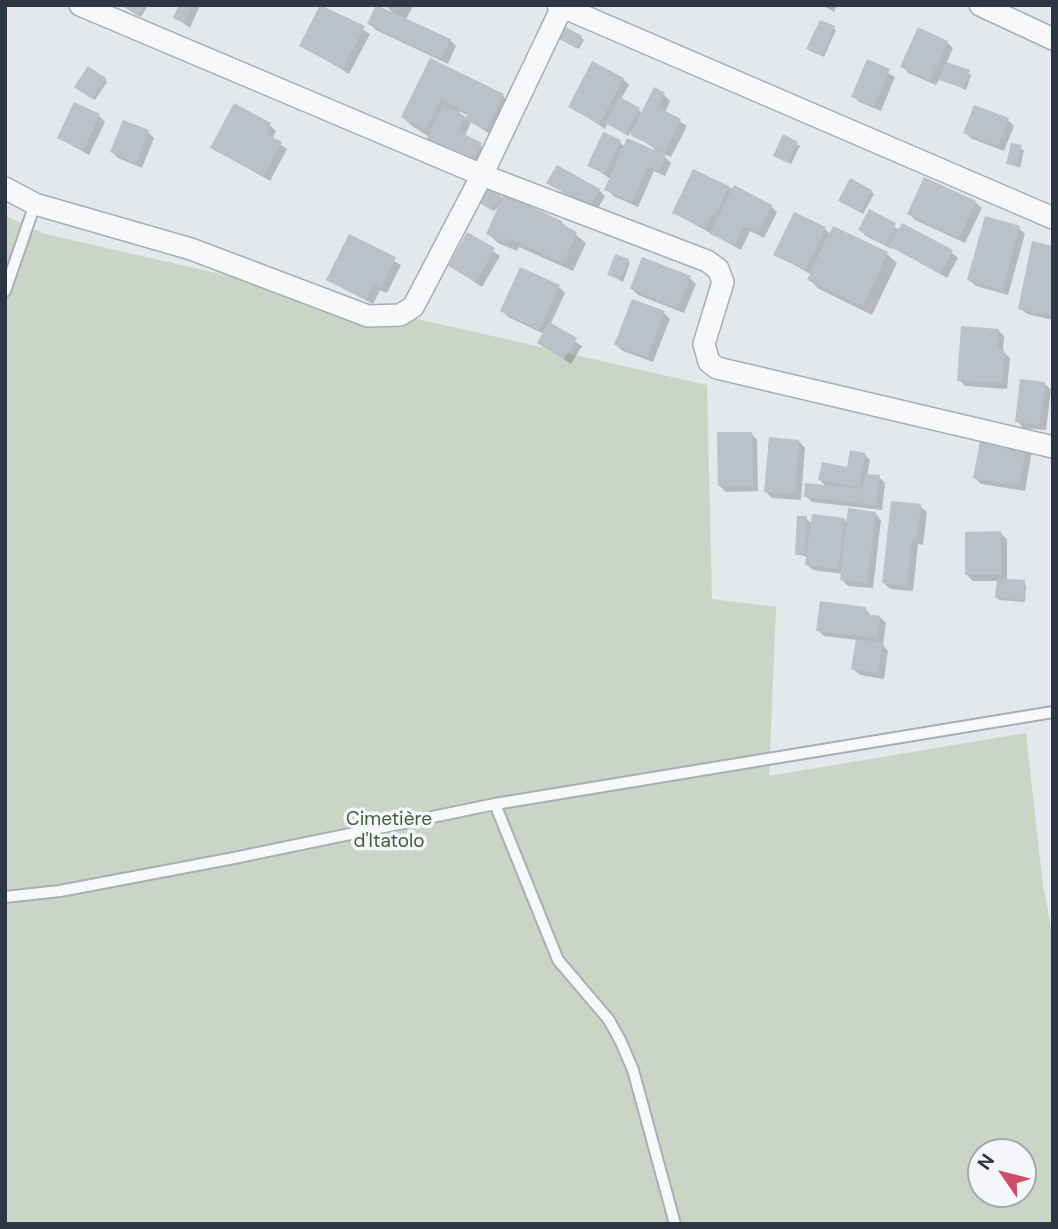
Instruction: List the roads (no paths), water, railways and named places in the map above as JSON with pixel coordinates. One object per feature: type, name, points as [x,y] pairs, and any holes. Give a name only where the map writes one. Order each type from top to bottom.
[{"type":"street","points":[[80,5],[482,174],[706,261],[718,269],[723,282],[704,344],[709,362],[717,368],[1053,447]]},
{"type":"street","points":[[980,5],[1053,39]]},
{"type":"street","points":[[5,188],[35,204],[191,248],[368,316],[400,315],[412,307],[421,292],[482,174],[561,6],[1053,218]]},
{"type":"lane","points":[[5,291],[35,204]]},
{"type":"lane","points":[[5,897],[60,891],[234,858],[495,804],[1053,712]]},
{"type":"lane","points":[[495,804],[558,960],[609,1020],[621,1042],[633,1070],[676,1224]]},
{"type":"park label","name":"Cimetière d'Itatolo","points":[[389,831]]}]
